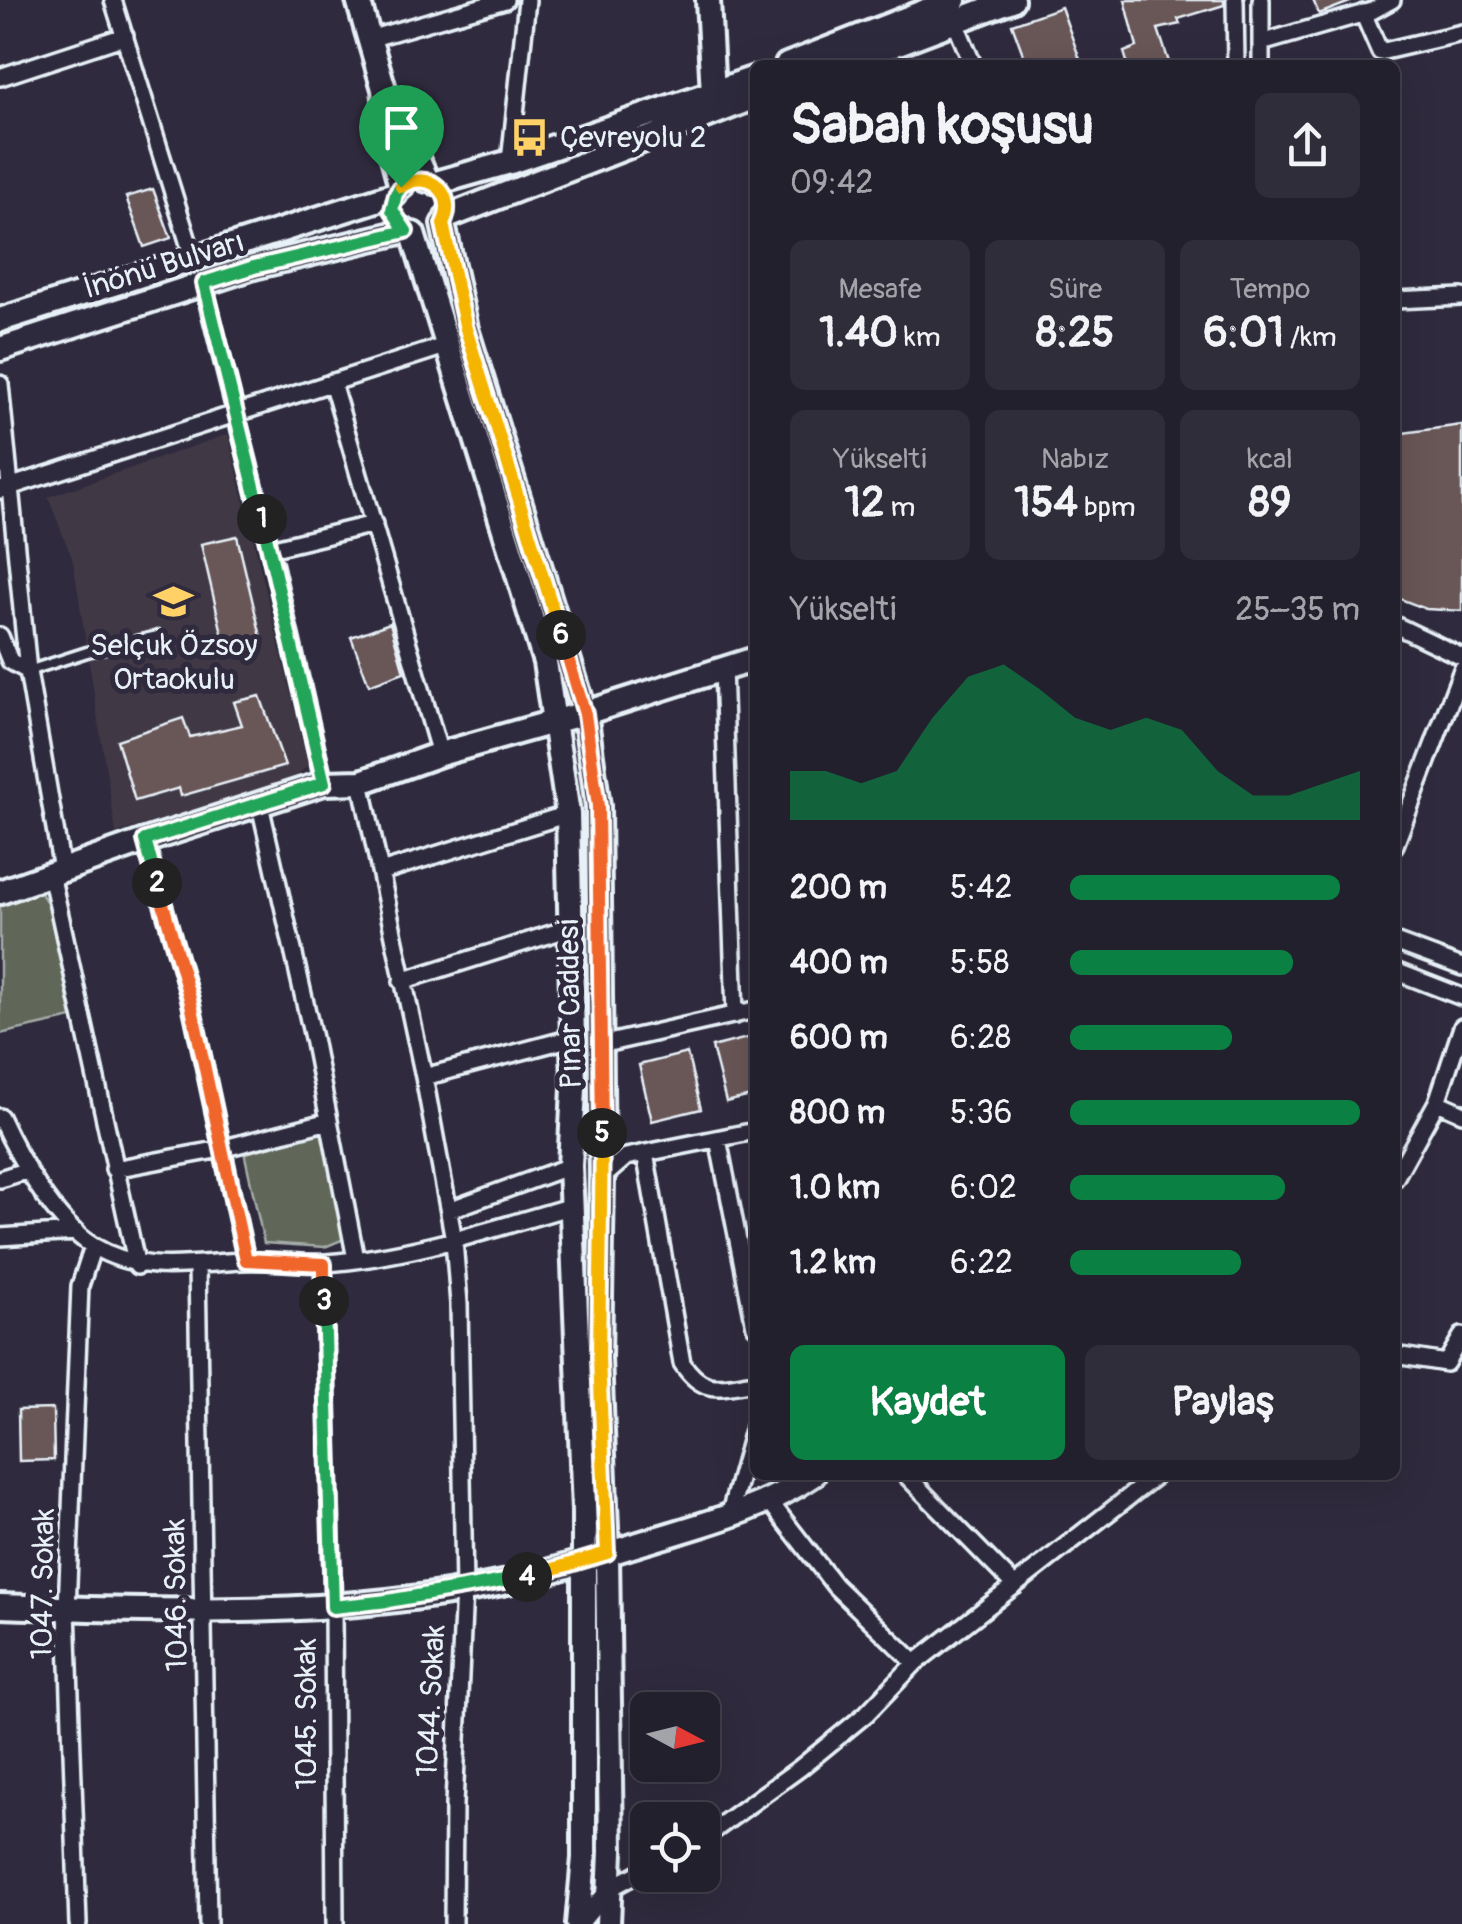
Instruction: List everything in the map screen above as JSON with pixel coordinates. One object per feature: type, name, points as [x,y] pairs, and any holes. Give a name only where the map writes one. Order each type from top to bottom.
[{"type":"main road","points":[[358,0],[384,89],[398,190],[392,210],[409,233],[430,234],[445,220],[750,99]]},
{"type":"main road","points":[[708,0],[713,94]]},
{"type":"main road","points":[[803,60],[954,11],[1012,0]]},
{"type":"main road","points":[[851,60],[954,11]]},
{"type":"main road","points":[[398,190],[418,179],[431,182],[510,162],[750,80]]},
{"type":"main road","points":[[384,89],[431,182],[447,198],[445,220]]},
{"type":"main road","name":"İnönü Bulvarı","points":[[0,320],[398,190]]},
{"type":"main road","name":"Pınar Caddesi","points":[[445,220],[466,329],[585,714],[598,806],[602,1178],[599,1358],[607,1553],[608,1924]]},
{"type":"main road","name":"İnönü Bulvarı","points":[[0,349],[254,267],[409,233]]},
{"type":"main road","name":"Pınar Caddesi","points":[[409,233],[448,345],[546,662],[568,814],[570,1166],[584,1511],[584,1841],[579,1924]]},
{"type":"main road","points":[[0,892],[145,840],[324,783],[360,782],[750,660]]},
{"type":"main road","points":[[570,1166],[602,1178],[572,1206]]},
{"type":"main road","points":[[0,1606],[204,1612],[333,1607],[464,1589],[507,1582],[728,1516],[770,1502],[806,1480]]},
{"type":"street","points":[[114,0],[194,257]]},
{"type":"street","points":[[370,40],[505,0]]},
{"type":"street","points":[[510,162],[527,0]]},
{"type":"street","points":[[1235,0],[1236,60]]},
{"type":"street","points":[[1261,0],[1261,60]]},
{"type":"street","points":[[1261,43],[1363,13],[1392,0]]},
{"type":"street","points":[[954,11],[971,60]]},
{"type":"street","points":[[1363,13],[1380,52],[1462,33]]},
{"type":"street","points":[[0,77],[125,36]]},
{"type":"street","points":[[204,283],[324,783]]},
{"type":"street","points":[[1400,300],[1462,296]]},
{"type":"street","points":[[6,488],[448,345]]},
{"type":"street","points":[[332,382],[440,754]]},
{"type":"street","points":[[0,384],[6,488],[56,872],[137,1266]]},
{"type":"street","points":[[270,550],[374,524]]},
{"type":"street","points":[[1400,627],[1462,657]]},
{"type":"street","points":[[0,636],[10,662],[28,671]]},
{"type":"street","points":[[723,668],[735,1015]]},
{"type":"street","points":[[1400,832],[1462,670]]},
{"type":"street","name":"1044. Sokak","points":[[360,782],[424,1077],[454,1240],[459,1304],[464,1589],[453,1924]]},
{"type":"street","points":[[260,805],[356,1259]]},
{"type":"street","points":[[381,872],[568,814]]},
{"type":"street","points":[[145,840],[190,999],[246,1260]]},
{"type":"street","points":[[402,981],[570,928]]},
{"type":"street","points":[[1400,944],[1462,967]]},
{"type":"street","points":[[1400,973],[1462,997]]},
{"type":"street","points":[[600,1045],[750,1011]]},
{"type":"street","points":[[1400,1169],[1438,1102],[1462,1028]]},
{"type":"street","points":[[424,1077],[572,1038]]},
{"type":"street","points":[[1438,1102],[1462,1114]]},
{"type":"street","points":[[0,1117],[26,1172],[76,1232],[92,1246],[137,1266],[246,1260],[324,1264],[454,1240],[572,1206]]},
{"type":"street","points":[[114,1169],[220,1149],[329,1122]]},
{"type":"street","points":[[602,1178],[626,1156],[750,1132]]},
{"type":"street","points":[[718,1139],[750,1301]]},
{"type":"street","points":[[646,1153],[682,1363],[694,1381],[710,1388],[750,1383]]},
{"type":"street","points":[[449,1210],[570,1166]]},
{"type":"street","points":[[0,1179],[26,1172]]},
{"type":"street","points":[[0,1237],[76,1232]]},
{"type":"street","name":"1047. Sokak","points":[[78,1924],[67,1609],[80,1286],[92,1246]]},
{"type":"street","name":"1045. Sokak","points":[[324,1264],[333,1607],[335,1924]]},
{"type":"street","name":"1046. Sokak","points":[[197,1265],[208,1924]]},
{"type":"street","points":[[1400,1356],[1454,1365],[1462,1336]]},
{"type":"street","points":[[728,1516],[750,1440]]},
{"type":"street","points":[[911,1480],[1015,1586]]},
{"type":"street","points":[[720,1826],[866,1714],[915,1663],[1151,1481]]},
{"type":"street","points":[[770,1502],[835,1586],[915,1663]]},
{"type":"street","points":[[579,1924],[610,1889],[630,1878]]},
{"type":"lane","points":[[28,671],[87,652],[158,636]]},
{"type":"shaded area","name":"Selçuk Özsoy Ortaokulu","points":[[228,434],[308,765],[292,781],[116,833],[73,561],[48,497]]},
{"type":"green space","points":[[40,892],[48,904],[72,1018],[0,1034],[0,904]]},
{"type":"green space","points":[[322,1129],[344,1239],[325,1247],[264,1243],[243,1147]]},
{"type":"building","points":[[1125,0],[1224,0],[1224,5],[1158,29],[1168,60],[1126,60],[1124,52],[1137,47]]},
{"type":"building","points":[[1313,0],[1355,0],[1319,14]]},
{"type":"building","points":[[1061,7],[1080,60],[1025,60],[1012,24]]},
{"type":"building","points":[[153,189],[171,238],[144,247],[126,197]]},
{"type":"building","points":[[1462,425],[1462,611],[1426,609],[1400,599],[1400,433]]},
{"type":"building","points":[[237,536],[262,641],[226,650],[201,544]]},
{"type":"building","points":[[390,623],[404,672],[369,685],[351,637]]},
{"type":"building","points":[[260,696],[285,766],[181,796],[179,788],[135,801],[117,740],[183,718],[190,737],[242,725],[234,702]]},
{"type":"building","points":[[750,1037],[750,1096],[726,1102],[712,1047]]},
{"type":"building","points":[[687,1053],[701,1109],[652,1121],[639,1065]]},
{"type":"building","points":[[53,1409],[54,1460],[19,1461],[18,1410]]},
{"type":"place","name":"Çevreyolu 2","points":[[530,137]]},
{"type":"place","name":"Selçuk Özsoy Ortaokulu","points":[[174,601]]},
{"type":"route","points":[[418,179],[427,180],[436,183],[447,198],[443,224],[466,329],[585,714],[598,806],[602,1178],[599,1358],[607,1553],[507,1582],[333,1607],[324,1264],[246,1260],[190,999],[145,840],[324,783],[204,283],[254,267],[406,231],[392,210],[401,187],[418,179]]}]
